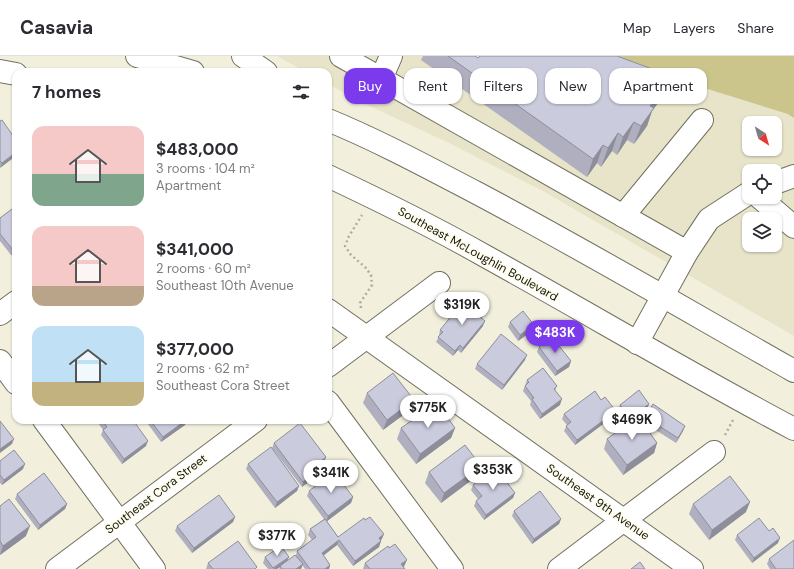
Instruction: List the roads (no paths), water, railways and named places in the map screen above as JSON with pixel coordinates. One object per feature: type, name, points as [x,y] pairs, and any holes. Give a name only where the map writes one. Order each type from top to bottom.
[{"type":"main road","points":[[138,56],[179,68]]},
{"type":"main road","points":[[242,56],[260,68]]},
{"type":"main road","points":[[341,56],[363,68]]},
{"type":"main road","points":[[386,68],[391,56]]},
{"type":"main road","points":[[396,87],[687,252]]},
{"type":"main road","points":[[332,117],[349,129]]},
{"type":"main road","points":[[623,216],[702,120]]},
{"type":"main road","points":[[332,122],[408,157],[518,214],[794,371]]},
{"type":"main road","points":[[782,180],[794,176]]},
{"type":"main road","name":"Southeast McLoughlin Boulevard","points":[[332,178],[484,255],[637,343],[744,403],[794,429]]},
{"type":"main road","points":[[637,343],[687,252],[709,219],[742,198]]},
{"type":"main road","points":[[767,204],[794,227]]},
{"type":"main road","points":[[332,363],[439,283]]},
{"type":"main road","points":[[0,314],[12,305]]},
{"type":"main road","name":"Southeast 9th Avenue","points":[[332,313],[692,569]]},
{"type":"main road","points":[[0,361],[12,378]]},
{"type":"main road","points":[[332,407],[452,569]]},
{"type":"main road","points":[[47,424],[154,569]]},
{"type":"main road","name":"Southeast Cora Street","points":[[57,569],[251,424]]},
{"type":"main road","points":[[559,569],[714,452]]}]
